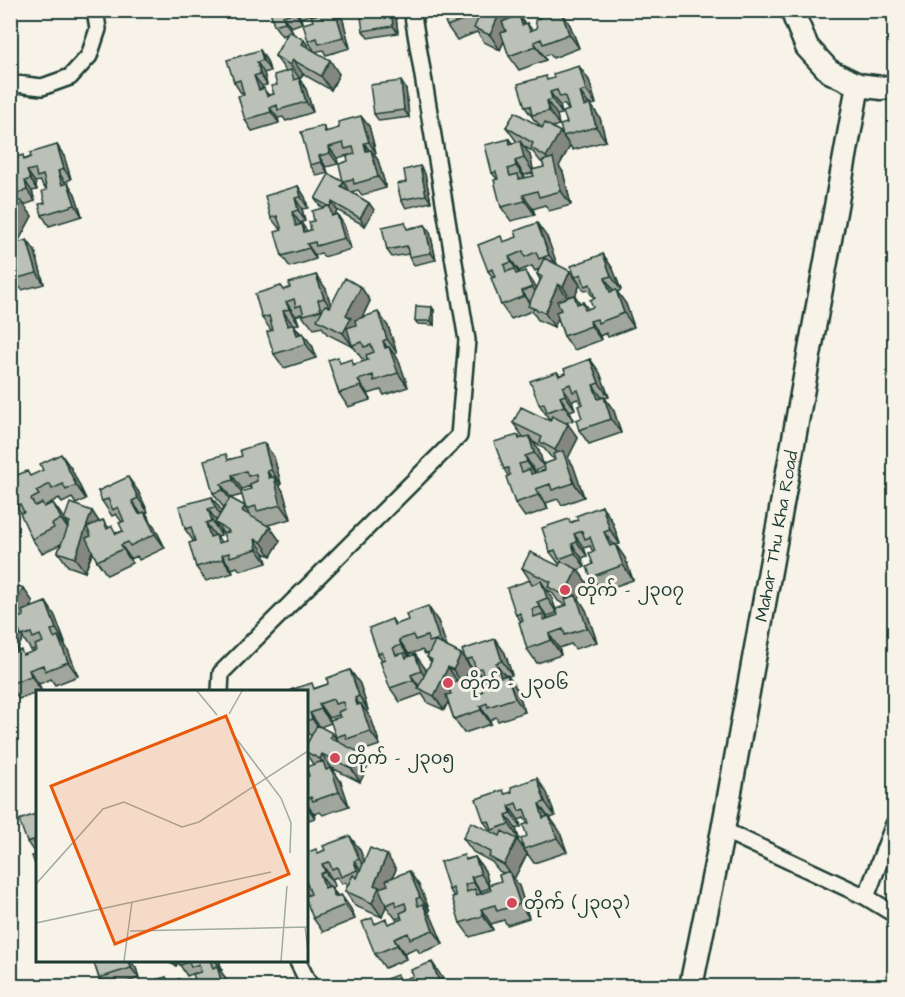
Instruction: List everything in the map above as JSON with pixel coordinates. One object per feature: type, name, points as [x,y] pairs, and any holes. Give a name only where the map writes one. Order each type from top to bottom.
[{"type":"main road","points":[[794,10],[807,47],[829,71],[858,85],[882,88],[894,86]]},
{"type":"main road","name":"Mahar Thu Kha Road","points":[[692,987],[723,830],[858,85]]},
{"type":"street","points":[[10,81],[16,84],[42,87],[70,77],[89,56],[98,29],[95,10]]},
{"type":"street","points":[[220,690],[221,673],[459,436],[467,340],[412,10]]},
{"type":"street","points":[[866,897],[894,824]]},
{"type":"street","points":[[723,830],[866,897],[894,914]]},
{"type":"street","points":[[297,961],[310,987]]},
{"type":"building","points":[[270,10],[294,10],[295,12],[283,16],[285,22],[274,25]]},
{"type":"building","points":[[318,10],[335,10],[343,37],[319,44],[317,38],[308,41],[303,24],[313,21],[311,16],[319,14]]},
{"type":"building","points":[[360,10],[391,10],[393,26],[363,31]]},
{"type":"building","points":[[441,10],[471,10],[468,12],[470,17],[447,26]]},
{"type":"building","points":[[482,10],[501,10],[490,35],[474,28]]},
{"type":"building","points":[[537,10],[554,10],[554,13],[561,11],[569,34],[543,44],[541,39],[534,42],[536,46],[509,56],[501,33],[506,31],[502,22],[519,15],[522,25],[527,23],[530,31],[537,28],[535,20],[540,18]]},
{"type":"building","points":[[289,31],[304,40],[302,44],[330,60],[321,76],[293,60],[290,65],[275,56]]},
{"type":"building","points":[[260,50],[263,60],[257,62],[260,74],[254,76],[259,90],[264,88],[267,96],[274,94],[271,86],[277,85],[274,75],[291,70],[294,80],[299,78],[306,102],[278,110],[277,105],[270,108],[271,112],[245,120],[238,96],[244,95],[240,80],[234,82],[227,60]]},
{"type":"building","points":[[579,66],[586,90],[580,92],[584,106],[590,104],[596,127],[563,136],[560,125],[567,123],[563,112],[569,110],[565,96],[560,97],[557,90],[550,92],[552,99],[547,101],[549,111],[532,115],[530,106],[525,107],[518,84],[546,76],[547,80],[554,78],[553,74]]},
{"type":"building","points":[[401,81],[404,110],[374,114],[370,85]]},
{"type":"building","points":[[515,112],[542,128],[545,123],[560,132],[546,157],[531,148],[533,143],[506,127]]},
{"type":"building","points":[[361,116],[369,142],[364,143],[366,151],[371,150],[378,177],[354,184],[353,179],[343,181],[339,164],[348,161],[347,156],[355,154],[353,147],[345,149],[343,143],[329,147],[330,153],[319,156],[321,162],[310,165],[301,132],[323,126],[325,132],[339,128],[338,122]]},
{"type":"building","points":[[509,139],[510,144],[520,141],[524,158],[515,161],[516,166],[508,169],[510,176],[518,174],[519,179],[534,176],[532,170],[544,167],[542,161],[553,158],[561,191],[539,197],[537,191],[523,195],[525,201],[501,207],[494,180],[498,179],[496,172],[492,173],[485,145]]},
{"type":"building","points":[[57,145],[64,169],[58,171],[62,185],[68,183],[75,205],[42,215],[39,204],[45,203],[42,191],[47,190],[43,175],[37,177],[35,169],[27,171],[30,179],[25,181],[27,190],[10,195],[10,159],[23,155],[24,160],[31,157],[30,153]]},
{"type":"building","points":[[420,166],[426,195],[401,200],[397,184],[406,182],[404,170]]},
{"type":"building","points":[[329,174],[344,182],[341,186],[369,203],[360,218],[332,202],[330,207],[315,199]]},
{"type":"building","points":[[298,186],[301,197],[295,198],[298,210],[292,212],[296,226],[302,224],[304,232],[311,230],[309,222],[314,221],[312,211],[329,206],[332,216],[337,214],[344,238],[316,246],[315,242],[307,244],[309,248],[282,256],[275,232],[282,230],[277,216],[271,218],[265,196]]},
{"type":"building","points":[[10,196],[22,202],[10,223]]},
{"type":"building","points":[[405,222],[407,229],[425,225],[431,253],[409,257],[407,246],[387,250],[382,227]]},
{"type":"building","points":[[537,223],[549,255],[539,259],[536,252],[525,257],[523,251],[509,257],[511,262],[504,265],[506,272],[514,269],[516,274],[525,271],[532,287],[522,291],[524,296],[501,305],[491,278],[495,277],[492,269],[488,271],[478,245],[501,236],[503,242],[517,237],[515,231]]},
{"type":"building","points":[[27,240],[37,273],[14,279],[12,273],[10,274],[10,252],[19,249],[17,243]]},
{"type":"building","points":[[603,254],[611,276],[605,278],[610,292],[616,290],[624,313],[598,323],[597,319],[590,321],[591,326],[564,336],[556,312],[561,310],[557,301],[574,295],[577,304],[583,302],[585,310],[593,307],[590,300],[595,298],[590,284],[585,286],[581,274],[575,277],[571,266]]},
{"type":"building","points":[[544,258],[570,271],[563,287],[558,284],[545,313],[528,306],[542,277],[537,274]]},
{"type":"building","points":[[316,275],[324,298],[318,300],[321,310],[304,315],[301,305],[296,307],[294,299],[286,302],[289,309],[283,311],[288,326],[293,324],[297,335],[303,333],[306,344],[274,354],[267,332],[273,330],[269,316],[262,318],[255,294],[281,286],[283,290],[290,288],[289,283]]},
{"type":"building","points":[[345,278],[361,287],[346,315],[351,318],[343,333],[317,320],[325,305],[330,307]]},
{"type":"building","points":[[416,306],[432,307],[431,321],[415,321]]},
{"type":"building","points":[[378,312],[387,339],[383,341],[385,348],[389,347],[398,373],[374,381],[373,375],[358,380],[361,386],[339,393],[328,360],[338,357],[340,363],[352,359],[353,365],[368,360],[366,355],[374,352],[371,345],[364,347],[362,342],[352,345],[347,328],[356,325],[355,320]]},
{"type":"building","points":[[590,359],[599,383],[593,385],[598,399],[604,397],[611,419],[579,430],[576,420],[582,418],[578,406],[583,404],[578,390],[573,392],[570,384],[563,387],[565,395],[560,397],[564,406],[547,412],[544,403],[539,404],[530,381],[557,372],[559,376],[566,373],[564,369]]},
{"type":"building","points":[[521,407],[550,421],[552,416],[568,424],[555,450],[540,442],[542,437],[513,423]]},
{"type":"building","points":[[518,435],[519,439],[529,436],[534,453],[525,456],[527,462],[519,464],[522,472],[530,469],[531,474],[545,470],[544,464],[555,460],[553,454],[563,451],[574,483],[552,490],[550,484],[536,489],[538,495],[515,503],[506,477],[510,475],[508,468],[504,469],[494,442]]},
{"type":"building","points":[[264,443],[271,470],[267,471],[269,478],[274,477],[281,505],[257,511],[256,506],[246,509],[241,492],[251,489],[250,484],[257,481],[256,474],[248,476],[246,471],[232,475],[233,480],[221,484],[223,490],[213,493],[204,460],[226,454],[228,460],[242,456],[240,450]]},
{"type":"building","points":[[61,454],[76,485],[66,490],[63,484],[52,489],[50,484],[36,491],[39,495],[31,499],[35,506],[42,503],[44,507],[53,503],[61,519],[52,524],[54,528],[32,539],[20,513],[24,512],[20,504],[16,506],[10,494],[10,478],[27,471],[30,476],[43,470],[40,464]]},
{"type":"building","points":[[128,477],[138,498],[132,501],[139,514],[144,512],[155,534],[130,546],[128,542],[121,545],[123,549],[97,561],[86,538],[91,536],[87,527],[103,520],[107,529],[112,526],[116,534],[123,531],[119,523],[124,521],[118,507],[113,510],[108,499],[102,501],[98,491]]},
{"type":"building","points":[[212,497],[215,507],[208,509],[212,521],[206,523],[210,537],[216,535],[218,543],[226,541],[223,533],[229,532],[215,523],[230,498],[245,506],[242,511],[270,527],[261,542],[255,539],[257,549],[230,557],[229,553],[222,555],[223,559],[196,567],[189,543],[195,541],[191,527],[185,529],[179,506]]},
{"type":"building","points":[[70,503],[92,511],[75,558],[58,552],[70,522],[64,520]]},
{"type":"building","points":[[602,506],[610,530],[604,532],[610,546],[615,544],[623,565],[591,577],[587,567],[593,564],[589,553],[595,551],[590,537],[585,539],[582,531],[574,534],[577,542],[572,544],[575,553],[559,559],[555,550],[550,552],[542,528],[569,519],[570,523],[578,520],[576,516]]},
{"type":"building","points":[[530,552],[559,566],[561,561],[577,569],[564,595],[548,587],[551,582],[522,568]]},
{"type":"building","points":[[530,580],[532,585],[541,581],[547,598],[537,602],[540,607],[532,609],[534,617],[542,614],[544,620],[558,615],[556,609],[567,605],[565,599],[576,595],[587,628],[565,635],[563,629],[549,634],[551,640],[527,649],[519,622],[523,621],[520,613],[516,615],[507,588]]},
{"type":"building","points":[[10,582],[23,588],[10,615]]},
{"type":"building","points":[[46,602],[56,629],[51,630],[54,638],[58,636],[68,662],[45,671],[43,665],[29,670],[31,676],[10,684],[10,654],[21,650],[23,655],[37,650],[35,645],[43,642],[40,635],[33,638],[31,633],[21,636],[15,619],[24,616],[22,611]]},
{"type":"building","points":[[428,606],[439,639],[429,642],[427,636],[415,640],[413,635],[399,640],[401,645],[393,648],[396,655],[404,653],[406,658],[415,654],[421,671],[411,675],[413,680],[390,688],[380,661],[385,659],[382,652],[378,654],[369,628],[392,619],[394,625],[408,620],[406,614]]},
{"type":"building","points":[[10,618],[15,620],[10,629]]},
{"type":"building","points":[[495,639],[502,661],[496,663],[501,677],[507,675],[515,698],[488,707],[487,703],[480,706],[481,710],[454,719],[446,695],[451,694],[448,684],[465,678],[468,688],[473,686],[476,694],[483,691],[481,684],[486,682],[481,668],[476,669],[472,658],[466,660],[462,650]]},
{"type":"building","points":[[435,641],[461,654],[453,670],[448,667],[434,696],[418,688],[432,660],[427,657]]},
{"type":"building","points":[[350,670],[359,696],[355,698],[357,705],[361,704],[370,731],[347,739],[345,734],[336,737],[330,720],[340,717],[338,712],[345,709],[343,702],[335,704],[333,699],[319,704],[321,709],[310,713],[312,719],[308,720],[308,690],[290,690],[312,683],[314,689],[328,684],[327,678]]},
{"type":"building","points":[[317,725],[332,733],[330,738],[359,752],[351,768],[322,754],[320,759],[308,753],[308,742]]},
{"type":"building","points":[[323,761],[326,770],[331,768],[339,792],[313,801],[311,797],[308,798],[308,766]]},
{"type":"building","points":[[537,778],[545,802],[539,804],[543,818],[549,816],[557,838],[524,849],[521,839],[527,836],[523,825],[529,823],[524,809],[519,811],[516,803],[509,806],[511,813],[506,815],[509,824],[492,830],[489,821],[484,822],[476,799],[503,790],[505,794],[512,792],[511,787]]},
{"type":"building","points":[[36,814],[36,848],[33,840],[27,842],[19,820]]},
{"type":"building","points":[[471,822],[500,836],[502,831],[517,839],[504,865],[489,857],[491,852],[463,838]]},
{"type":"building","points":[[350,836],[359,859],[354,861],[357,870],[341,877],[337,867],[332,869],[329,862],[322,864],[325,872],[320,874],[325,888],[330,886],[335,897],[341,895],[345,905],[313,918],[308,905],[308,895],[311,894],[308,886],[308,852],[316,849],[318,853],[325,850],[323,846]]},
{"type":"building","points":[[370,848],[387,855],[374,885],[379,887],[372,903],[345,891],[353,875],[357,878]]},
{"type":"building","points":[[36,855],[36,867],[32,856]]},
{"type":"building","points":[[464,855],[466,860],[475,857],[481,874],[471,877],[473,882],[465,885],[467,892],[475,889],[477,895],[491,890],[489,885],[501,881],[499,875],[509,871],[520,904],[497,911],[495,905],[481,909],[483,916],[460,923],[452,897],[456,896],[453,888],[449,890],[440,862]]},
{"type":"building","points":[[409,871],[420,897],[416,899],[418,906],[423,904],[433,930],[410,939],[408,933],[394,939],[397,945],[375,954],[362,922],[372,918],[375,924],[386,919],[388,924],[402,919],[400,913],[407,910],[405,903],[397,906],[395,901],[386,905],[379,888],[388,885],[386,880]]},
{"type":"building","points":[[93,961],[129,961],[131,968],[99,978]]},
{"type":"building","points":[[178,961],[210,961],[213,968],[217,966],[223,987],[157,987],[155,980],[166,977],[168,983],[179,979],[181,984],[195,980],[193,974],[201,972],[199,964],[191,967],[189,962],[180,965]]},
{"type":"building","points":[[432,962],[441,987],[374,987],[373,984],[397,975],[399,981],[413,976],[411,970]]},
{"type":"place","name":"တိုက် - ၂၃၀၇","points":[[565,590]]},
{"type":"place","name":"တိုက် - ၂၃၀၆","points":[[448,683]]},
{"type":"place","name":"တိုက် - ၂၃၀၅","points":[[335,758]]},
{"type":"place","name":"တိုက် (၂၃၀၃)","points":[[512,903]]}]
